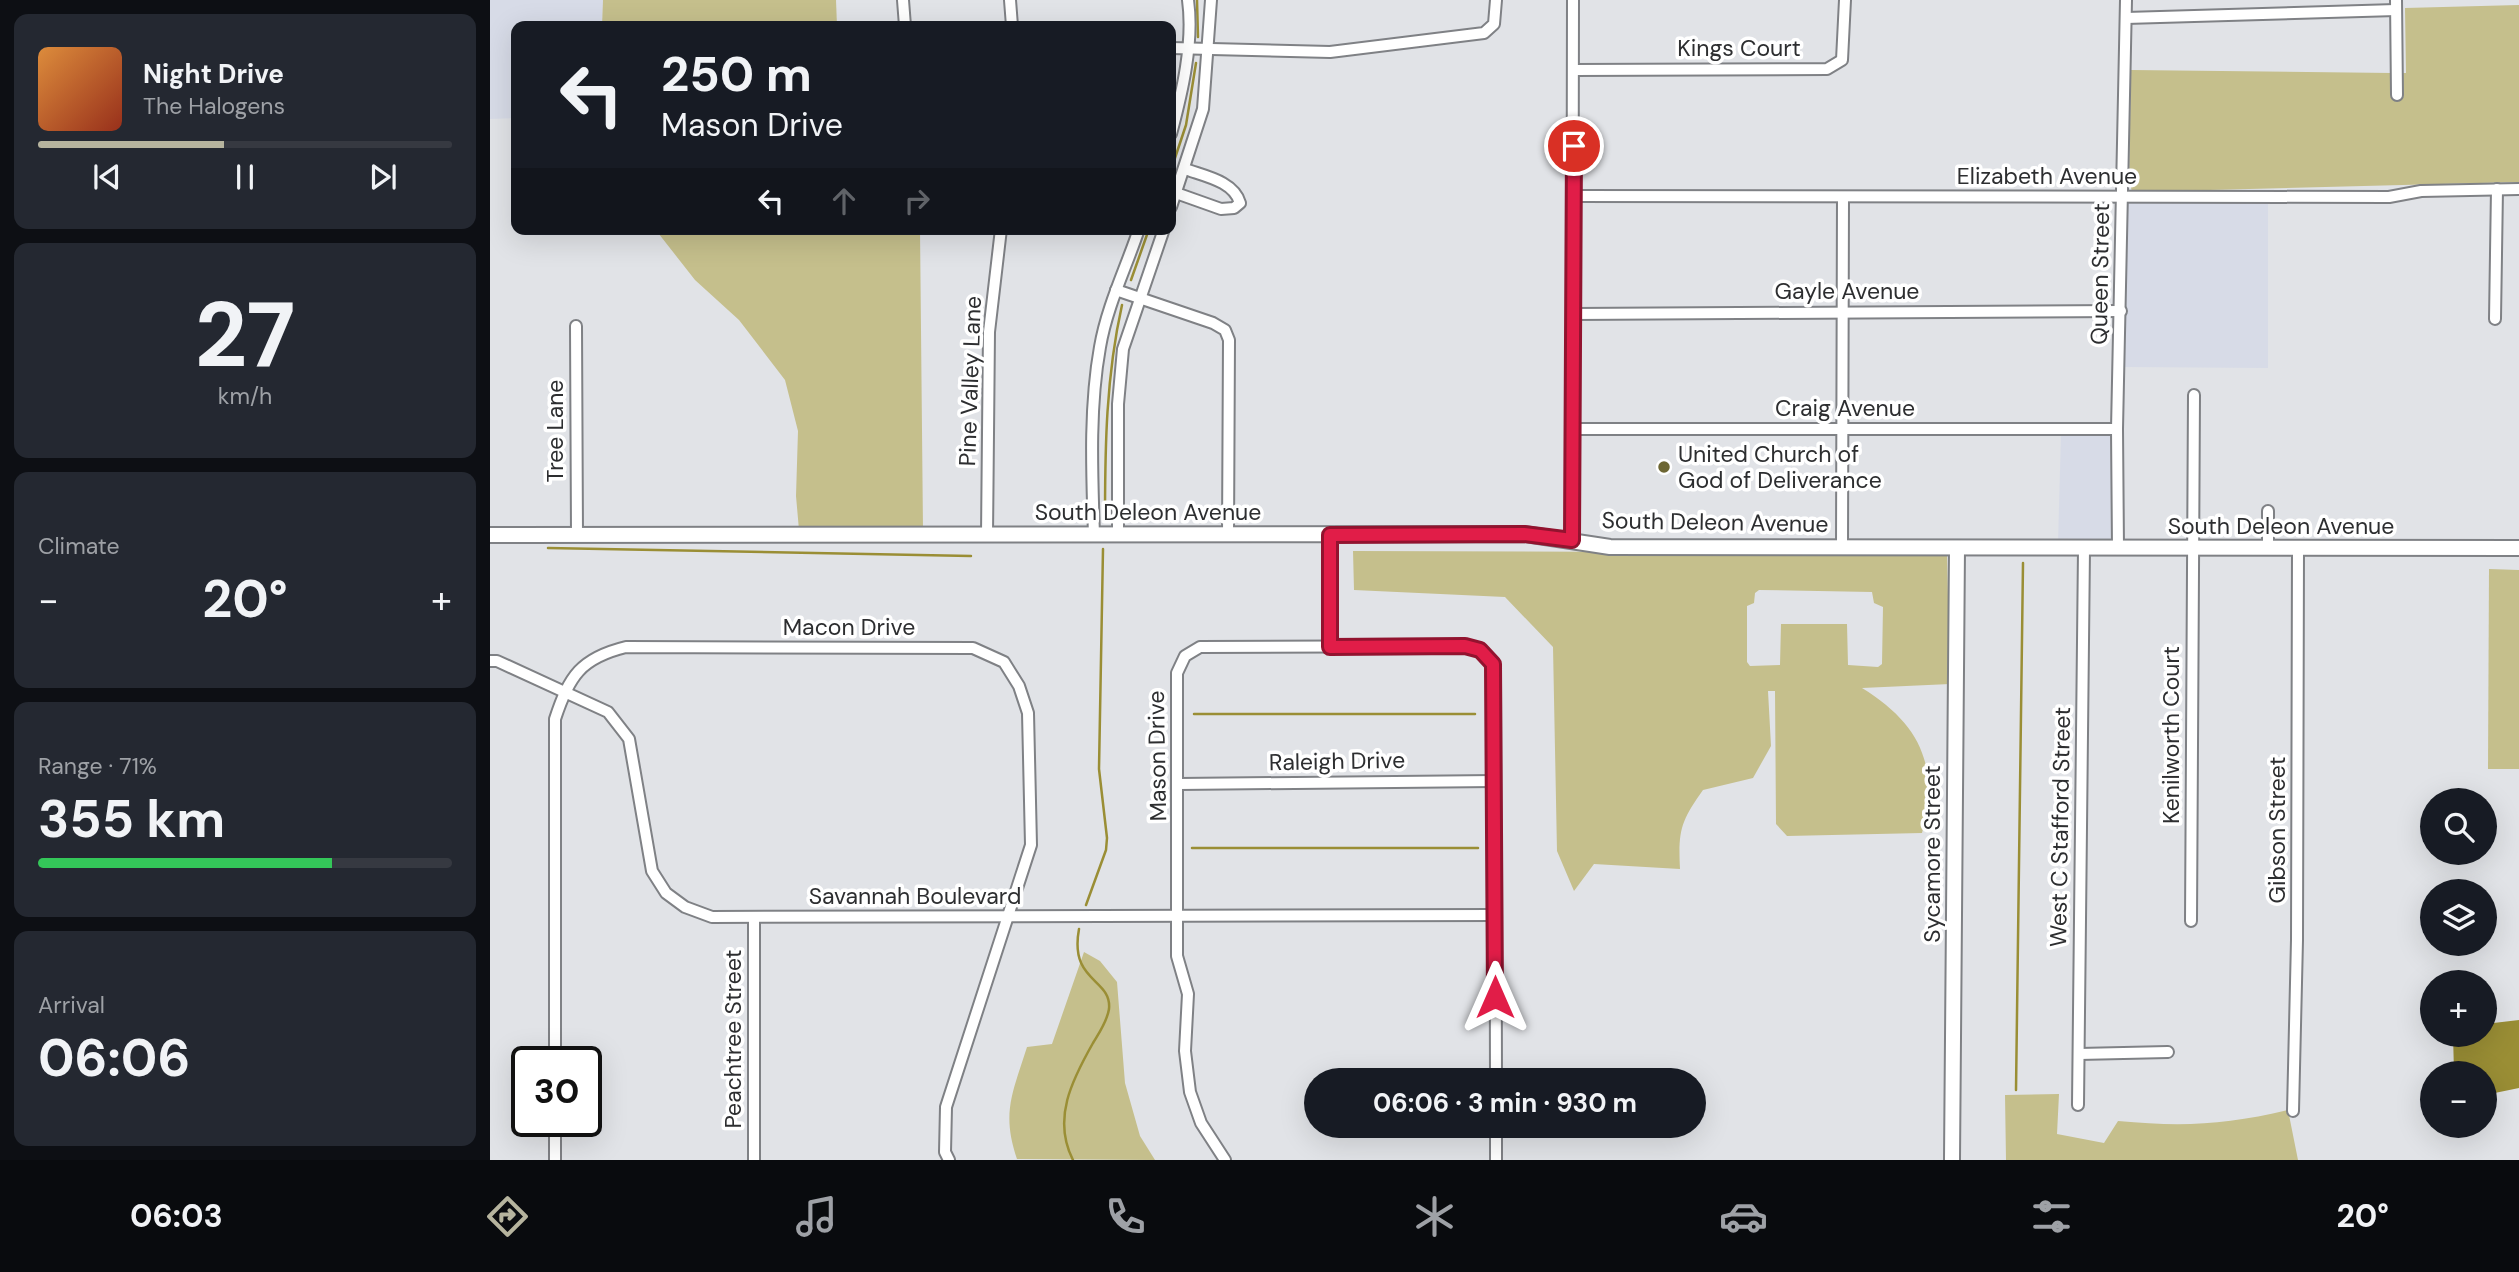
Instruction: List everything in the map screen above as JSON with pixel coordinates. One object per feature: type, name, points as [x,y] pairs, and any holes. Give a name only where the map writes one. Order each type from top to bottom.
[{"type":"street","points":[[903,0],[905,21]]},
{"type":"street","points":[[1010,0],[1012,21]]},
{"type":"street","points":[[1176,117],[1187,49],[1188,0]]},
{"type":"street","points":[[1185,169],[1228,185],[1237,194],[1240,203],[1234,208],[1221,209],[1176,193],[1176,179],[1185,169],[1203,109],[1209,49],[1210,0]]},
{"type":"street","points":[[1176,48],[1354,51],[1450,35],[1484,33],[1494,24],[1496,0]]},
{"type":"street","points":[[1572,540],[1575,197],[1573,0]]},
{"type":"street","name":"Kings Court","points":[[1573,70],[1827,69],[1842,60],[1845,0]]},
{"type":"street","name":"Queen Street","points":[[2118,548],[2117,429],[2126,0]]},
{"type":"street","points":[[2126,18],[2396,5],[2397,95]]},
{"type":"street","name":"Elizabeth Avenue","points":[[1575,197],[2389,197],[2421,191],[2519,189]]},
{"type":"street","points":[[2495,320],[2497,190]]},
{"type":"street","points":[[1842,547],[1843,197]]},
{"type":"street","name":"Pine Valley Lane","points":[[987,535],[989,332],[1000,235]]},
{"type":"street","points":[[1094,534],[1093,408],[1100,345],[1116,290],[1137,235]]},
{"type":"street","points":[[1118,535],[1118,404],[1124,349],[1138,298],[1162,235]]},
{"type":"street","points":[[1116,290],[1213,323],[1225,330],[1229,340],[1228,535]]},
{"type":"street","name":"Gayle Avenue","points":[[1574,314],[2121,311]]},
{"type":"street","name":"Tree Lane","points":[[576,326],[577,535]]},
{"type":"street","name":"Kenilworth Court","points":[[2190,921],[2194,395]]},
{"type":"street","name":"Craig Avenue","points":[[1573,429],[2117,429]]},
{"type":"street","points":[[2268,511],[2268,549]]},
{"type":"street","name":"South Deleon Avenue","points":[[490,535],[1524,534],[1610,547],[2519,548]]},
{"type":"street","points":[[1330,535],[1330,647]]},
{"type":"street","name":"Sycamore Street","points":[[1952,1160],[1957,548]]},
{"type":"street","name":"West C Stafford Street","points":[[2078,1105],[2084,549]]},
{"type":"street","name":"Gibson Street","points":[[2293,1111],[2297,940],[2298,549]]},
{"type":"street","name":"Mason Drive","points":[[1225,1160],[1201,1122],[1186,1073],[1188,1000],[1177,961],[1177,673],[1185,656],[1195,649],[1208,646],[1465,646],[1485,653],[1491,660],[1495,674],[1496,1068]]},
{"type":"street","name":"Macon Drive","points":[[555,1046],[555,719],[564,691],[582,666],[599,654],[626,647],[973,648],[1004,662],[1019,687],[1028,713],[1031,845],[946,1107],[944,1152],[948,1160]]},
{"type":"street","name":"Savannah Boulevard","points":[[490,661],[497,661],[608,712],[629,739],[652,871],[666,893],[685,907],[712,916],[1495,915]]},
{"type":"street","name":"Raleigh Drive","points":[[1179,784],[1495,781]]},
{"type":"street","name":"Peachtree Street","points":[[754,918],[754,1160]]},
{"type":"street","points":[[2079,1054],[2168,1052]]},
{"type":"street","points":[[555,1137],[555,1160]]},
{"type":"street","points":[[1496,1138],[1496,1160]]},
{"type":"shaded area","points":[[490,0],[603,0],[602,21],[511,21],[511,118],[490,119]]},
{"type":"shaded area","points":[[603,0],[836,0],[837,21],[602,21]]},
{"type":"shaded area","points":[[2519,5],[2519,182],[2132,192],[2129,179],[2131,70],[2392,73],[2392,100],[2402,100],[2402,73],[2406,73],[2405,8]]},
{"type":"shaded area","points":[[2128,201],[2268,201],[2268,368],[2125,367]]},
{"type":"shaded area","points":[[660,235],[920,235],[923,530],[799,530],[796,496],[798,431],[785,380],[739,320],[695,280]]},
{"type":"shaded area","points":[[2061,434],[2112,434],[2113,543],[2058,544]]},
{"type":"shaded area","points":[[1353,551],[1947,553],[1950,684],[1862,688],[1898,716],[1920,748],[1928,787],[1922,833],[1787,836],[1776,824],[1775,691],[1768,691],[1771,746],[1753,778],[1703,790],[1682,827],[1680,869],[1594,864],[1574,891],[1557,851],[1553,647],[1505,597],[1354,590]],"holes":[[[1759,590],[1872,592],[1874,603],[1883,607],[1882,664],[1878,667],[1848,665],[1847,624],[1781,624],[1780,665],[1750,666],[1747,662],[1747,606],[1754,603],[1755,593]]]},
{"type":"shaded area","points":[[2489,569],[2519,570],[2519,769],[2488,769]]},
{"type":"shaded area","points":[[1084,952],[1100,961],[1117,982],[1125,1083],[1140,1136],[1155,1160],[1017,1159],[1009,1115],[1017,1077],[1027,1047],[1052,1044]]},
{"type":"shaded area","points":[[2519,1020],[2519,1088],[2497,1093],[2497,1061],[2454,1061],[2453,1047],[2497,1047],[2497,1023]]},
{"type":"shaded area","points":[[2059,1094],[2057,1134],[2104,1143],[2118,1121],[2203,1123],[2244,1119],[2288,1110],[2298,1160],[2006,1160],[2005,1095]]},
{"type":"waterway","points":[[1197,0],[1198,37]]},
{"type":"waterway","points":[[1176,155],[1186,125],[1196,63]]},
{"type":"waterway","points":[[1131,280],[1147,235]]},
{"type":"waterway","points":[[1105,520],[1110,385],[1122,305]]},
{"type":"waterway","points":[[548,548],[971,556]]},
{"type":"waterway","points":[[1086,905],[1106,850],[1107,838],[1099,769],[1103,549]]},
{"type":"waterway","points":[[2016,1090],[2023,563]]},
{"type":"waterway","points":[[1194,714],[1475,714]]},
{"type":"waterway","points":[[1192,848],[1478,848]]},
{"type":"waterway","points":[[1073,1160],[1064,1130],[1067,1100],[1078,1071],[1105,1023],[1109,1009],[1104,991],[1085,970],[1080,960],[1079,929]]},
{"type":"place","name":"United Church of God of Deliverance","points":[[1664,467]]},
{"type":"route","points":[[1495,997],[1493,664],[1480,650],[1465,646],[1330,647],[1330,535],[1524,534],[1572,540],[1574,146]]}]
